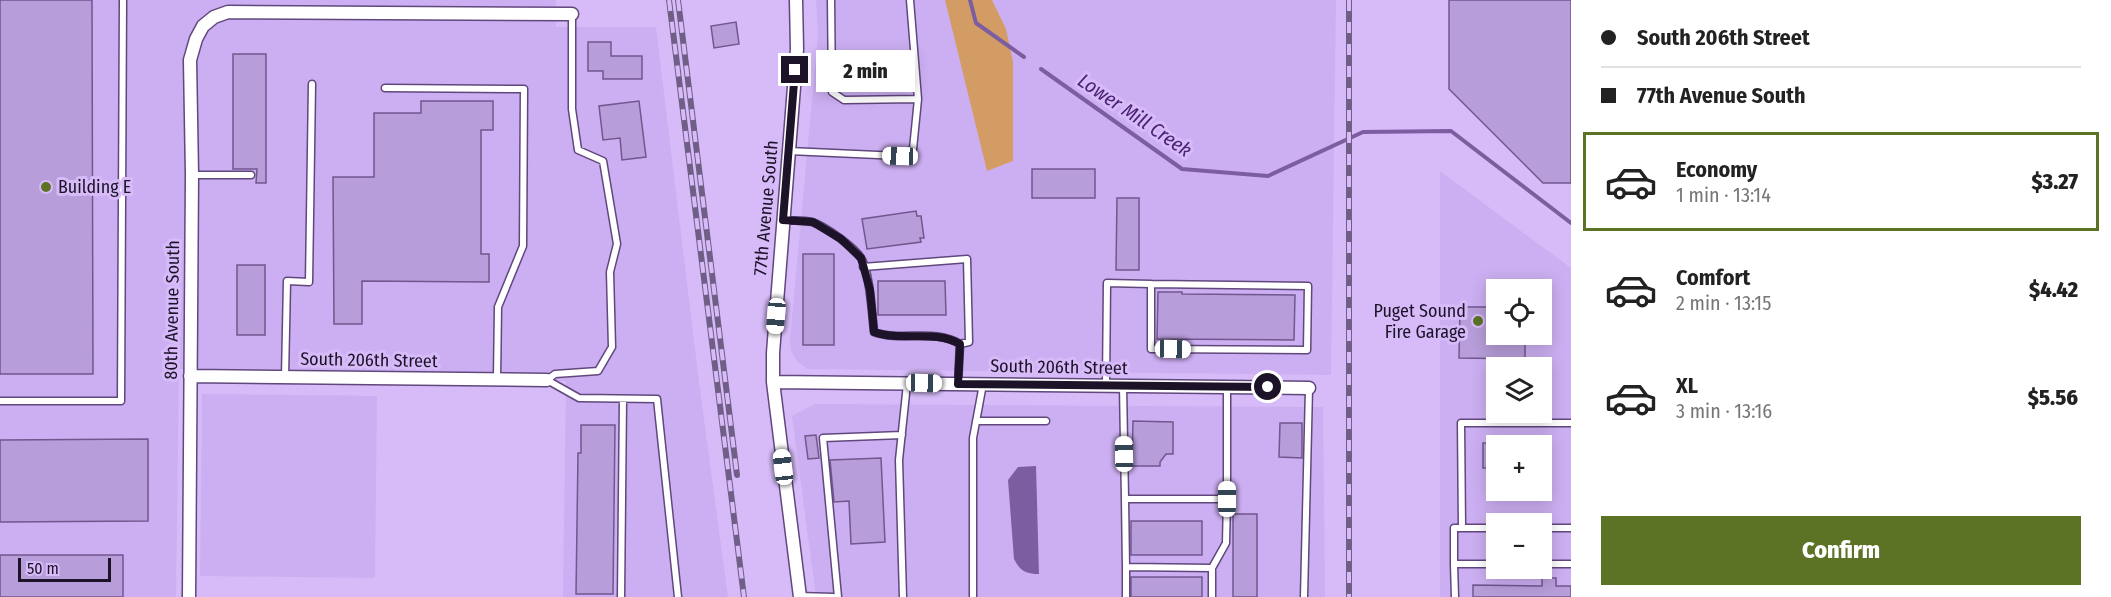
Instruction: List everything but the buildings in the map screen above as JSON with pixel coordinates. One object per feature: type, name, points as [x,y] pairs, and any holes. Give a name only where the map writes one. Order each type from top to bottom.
[{"type":"street","name":"77th Avenue South","points":[[796,0],[797,49],[773,353],[773,381],[800,597]]},
{"type":"street","name":"80th Avenue South","points":[[189,597],[192,175],[190,60],[196,39],[203,26],[214,16],[228,12],[572,14]]},
{"type":"street","name":"South 206th Street","points":[[190,376],[547,380]]},
{"type":"street","name":"South 206th Street","points":[[773,381],[1309,388]]},
{"type":"lane","points":[[0,401],[121,401],[123,0]]},
{"type":"lane","points":[[831,0],[831,92],[843,100],[918,99]]},
{"type":"lane","points":[[789,151],[900,156],[913,149],[918,99],[910,0]]},
{"type":"lane","points":[[572,14],[572,109],[579,150],[603,161],[617,244],[610,272],[612,347],[598,371],[555,374],[547,380],[579,398],[657,399],[678,597]]},
{"type":"lane","points":[[285,377],[287,281],[309,282],[312,84]]},
{"type":"lane","points":[[385,88],[524,89],[523,246],[498,307],[497,379]]},
{"type":"lane","points":[[192,175],[251,175]]},
{"type":"lane","points":[[783,220],[813,222],[841,239],[861,258],[863,267],[870,290],[874,332],[885,336],[950,338],[960,344],[969,342],[967,259],[863,267]]},
{"type":"lane","points":[[1106,386],[1107,284],[1152,284],[1308,286],[1307,351],[1151,349],[1152,284]]},
{"type":"lane","points":[[958,384],[960,344]]},
{"type":"lane","points":[[903,597],[899,460],[907,383]]},
{"type":"lane","points":[[973,597],[973,438],[983,384]]},
{"type":"lane","points":[[1123,386],[1126,597]]},
{"type":"lane","points":[[1212,597],[1212,568],[1226,543],[1227,387]]},
{"type":"lane","points":[[1304,597],[1309,388]]},
{"type":"lane","points":[[621,597],[623,399]]},
{"type":"lane","points":[[976,421],[1046,421]]},
{"type":"lane","points":[[1462,528],[1461,423],[1571,423]]},
{"type":"lane","points":[[800,597],[835,597],[823,438],[902,435]]},
{"type":"lane","points":[[1125,499],[1227,499]]},
{"type":"lane","points":[[1455,597],[1454,528],[1486,528]]},
{"type":"lane","points":[[1552,528],[1571,528]]},
{"type":"lane","points":[[1454,564],[1486,564]]},
{"type":"lane","points":[[1552,564],[1571,564]]},
{"type":"lane","points":[[1126,567],[1212,568]]},
{"type":"shaded area","points":[[0,0],[556,0],[556,27],[656,27],[699,382],[728,597],[563,597],[566,381],[552,380],[553,372],[179,369],[176,597],[0,597]]},
{"type":"shaded area","points":[[816,0],[1336,0],[1331,375],[807,369],[796,360],[791,350],[790,339],[818,35]]},
{"type":"shaded area","points":[[945,0],[992,0],[1006,29],[1013,62],[1013,161],[987,171]]},
{"type":"shaded area","points":[[1440,171],[1571,268],[1571,597],[1440,597]]},
{"type":"shaded area","points":[[202,394],[377,396],[375,578],[200,576]]},
{"type":"shaded area","points":[[815,404],[1323,407],[1325,597],[816,597],[792,416]]},
{"type":"shaded area","points":[[1036,466],[1039,574],[1024,571],[1014,559],[1008,480],[1018,467]]},
{"type":"waterway","name":"Lower Mill Creek","points":[[970,0],[976,23],[1024,57]]},
{"type":"waterway","name":"Lower Mill Creek","points":[[1041,69],[1182,169],[1268,176],[1363,132],[1451,131],[1571,223]]},
{"type":"railway","points":[[669,0],[744,597]]},
{"type":"railway","points":[[678,0],[737,475]]},
{"type":"railway","points":[[1349,0],[1349,597]]},
{"type":"place","name":"Building E","points":[[46,187]]},
{"type":"place","name":"Puget Sound Fire Garage","points":[[1478,321]]},
{"type":"route","points":[[795,70],[783,220],[813,222],[841,239],[861,258],[870,290],[874,332],[885,336],[950,338],[960,344],[958,384],[1268,387]]}]
